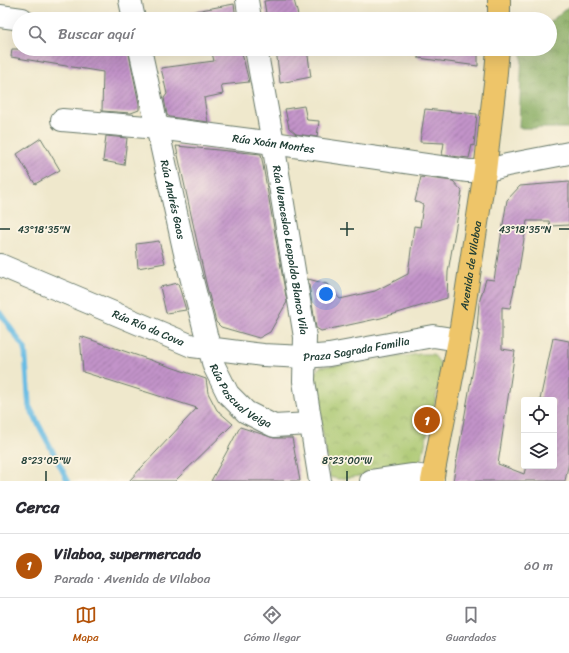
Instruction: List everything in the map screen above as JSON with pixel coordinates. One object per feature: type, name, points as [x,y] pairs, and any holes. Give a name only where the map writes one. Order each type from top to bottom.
[{"type":"highway","points":[[499,12],[500,0]]},
{"type":"highway","name":"Avenida de Vilaboa","points":[[433,480],[459,340],[485,171],[497,56]]},
{"type":"street","points":[[130,0],[133,12]]},
{"type":"street","points":[[247,0],[249,12]]},
{"type":"street","points":[[0,16],[12,18]]},
{"type":"street","name":"Rúa Andrés Gaos","points":[[142,56],[184,248],[209,350]]},
{"type":"street","name":"Rúa Wenceslao Leopoldo Blanco Vila","points":[[257,56],[305,337],[305,358]]},
{"type":"street","name":"Rúa Xoán Montes","points":[[62,120],[158,128],[468,171],[485,171],[507,165],[569,153]]},
{"type":"street","name":"Rúa Río da Cova","points":[[0,265],[192,346],[209,350],[305,358]]},
{"type":"street","name":"Praza Sagrada Familia","points":[[320,481],[304,381],[305,358],[433,336],[459,340]]},
{"type":"street","name":"Rúa Pascual Veiga","points":[[209,350],[214,366],[228,394],[246,412],[274,426],[310,424]]},
{"type":"street","points":[[371,481],[413,475],[433,480]]},
{"type":"green space","points":[[569,6],[569,128],[519,128],[522,56],[557,56],[557,16]]},
{"type":"green space","points":[[420,354],[433,354],[443,367],[422,457],[419,463],[412,468],[339,479],[330,477],[313,374],[320,367]]},
{"type":"building","points":[[294,0],[297,12],[266,12],[264,1]]},
{"type":"building","points":[[234,4],[235,12],[190,12]]},
{"type":"building","points":[[12,49],[12,56],[129,56],[139,110],[131,113],[102,111],[103,72],[11,57]]},
{"type":"building","points":[[213,56],[243,56],[249,82],[221,85],[223,94],[204,98],[208,122],[170,117],[167,115],[164,98],[167,94],[161,68],[214,61]]},
{"type":"building","points":[[277,56],[308,56],[311,77],[280,83]]},
{"type":"building","points":[[418,56],[478,56],[478,66],[418,58]]},
{"type":"building","points":[[304,106],[307,120],[319,121],[317,137],[296,134],[289,128],[285,109]]},
{"type":"building","points":[[425,109],[477,114],[474,146],[472,145],[469,158],[442,155],[444,143],[420,142]]},
{"type":"building","points":[[106,136],[127,138],[124,165],[103,161]]},
{"type":"building","points":[[41,138],[60,170],[35,184],[17,154]]},
{"type":"building","points":[[176,146],[261,154],[287,302],[270,332],[259,338],[221,327],[216,322]]},
{"type":"building","points":[[421,177],[453,181],[462,191],[448,272],[447,298],[381,318],[321,331],[316,328],[308,279],[327,284],[340,299],[375,291],[408,274],[414,226],[420,227],[423,205],[415,201]]},
{"type":"building","points":[[569,182],[569,225],[550,226],[549,221],[527,221],[518,275],[510,308],[502,307],[502,349],[515,351],[498,464],[524,474],[525,469],[557,469],[557,397],[541,397],[553,338],[569,341],[569,462],[565,481],[453,481],[480,330],[477,329],[479,303],[486,279],[494,280],[507,200],[520,186]]},
{"type":"building","points":[[159,241],[165,263],[138,268],[136,244]]},
{"type":"building","points":[[178,283],[186,310],[166,313],[160,287]]},
{"type":"building","points":[[80,336],[206,379],[208,393],[217,410],[233,424],[175,481],[129,481],[197,408],[83,372]]},
{"type":"building","points":[[240,427],[274,438],[292,438],[300,481],[211,481]]},
{"type":"waterway","points":[[0,313],[25,349],[29,406],[68,481]]},
{"type":"place","name":"Vilaboa, supermercado","points":[[427,420]]}]
